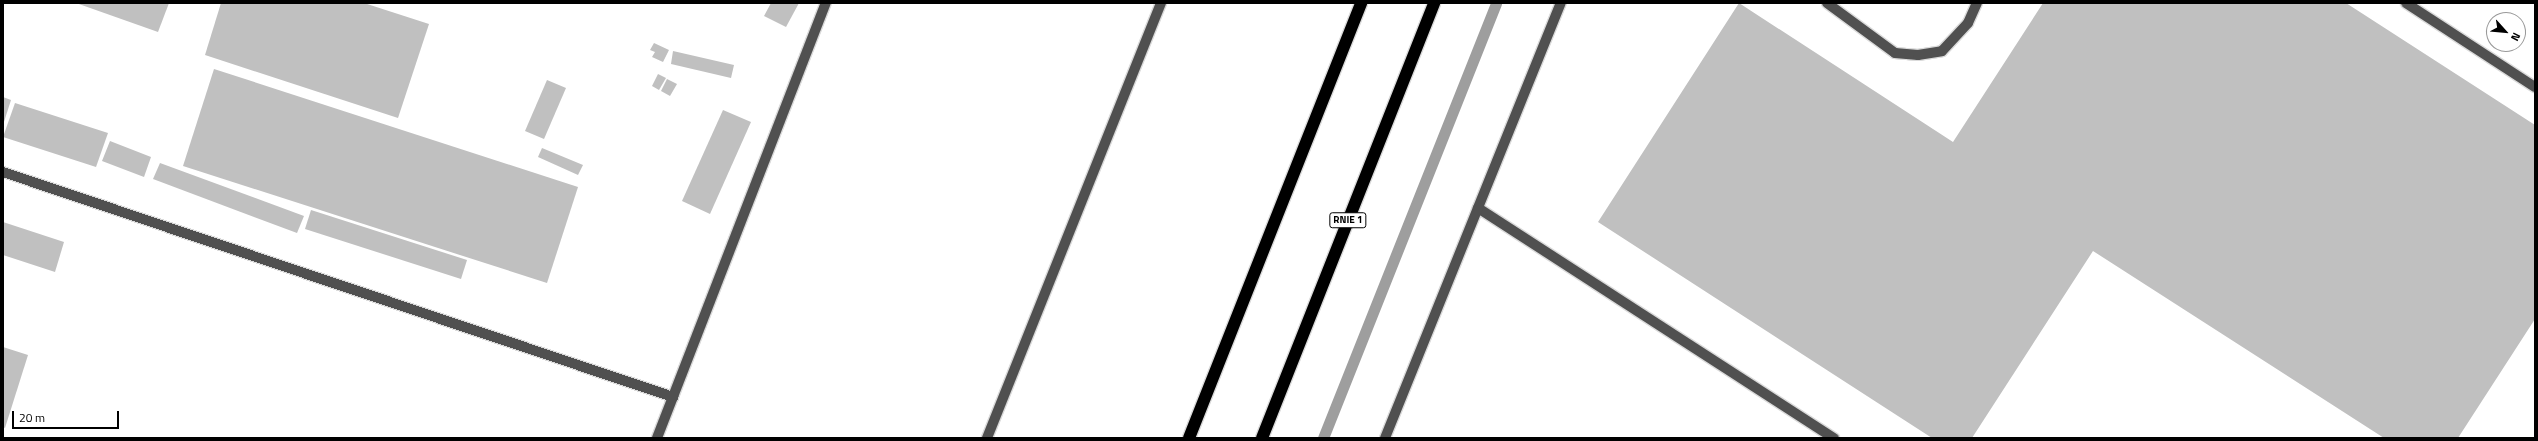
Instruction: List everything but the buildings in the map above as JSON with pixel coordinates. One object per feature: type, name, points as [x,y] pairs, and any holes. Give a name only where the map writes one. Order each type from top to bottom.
[{"type":"highway","points":[[1189,438],[1361,3]]},
{"type":"highway","name":"RNIE 1","points":[[1262,438],[1434,3]]},
{"type":"street","points":[[657,438],[826,3]]},
{"type":"street","points":[[987,438],[1161,3]]},
{"type":"street","points":[[1385,438],[1561,3]]},
{"type":"street","points":[[1827,3],[1895,52],[1918,55],[1942,51],[1968,23],[1977,3]]},
{"type":"street","points":[[2406,3],[2535,87]]},
{"type":"street","points":[[3,172],[673,397]]},
{"type":"street","points":[[1478,208],[1834,438]]},
{"type":"waterway","points":[[1323,438],[1496,3]]}]
